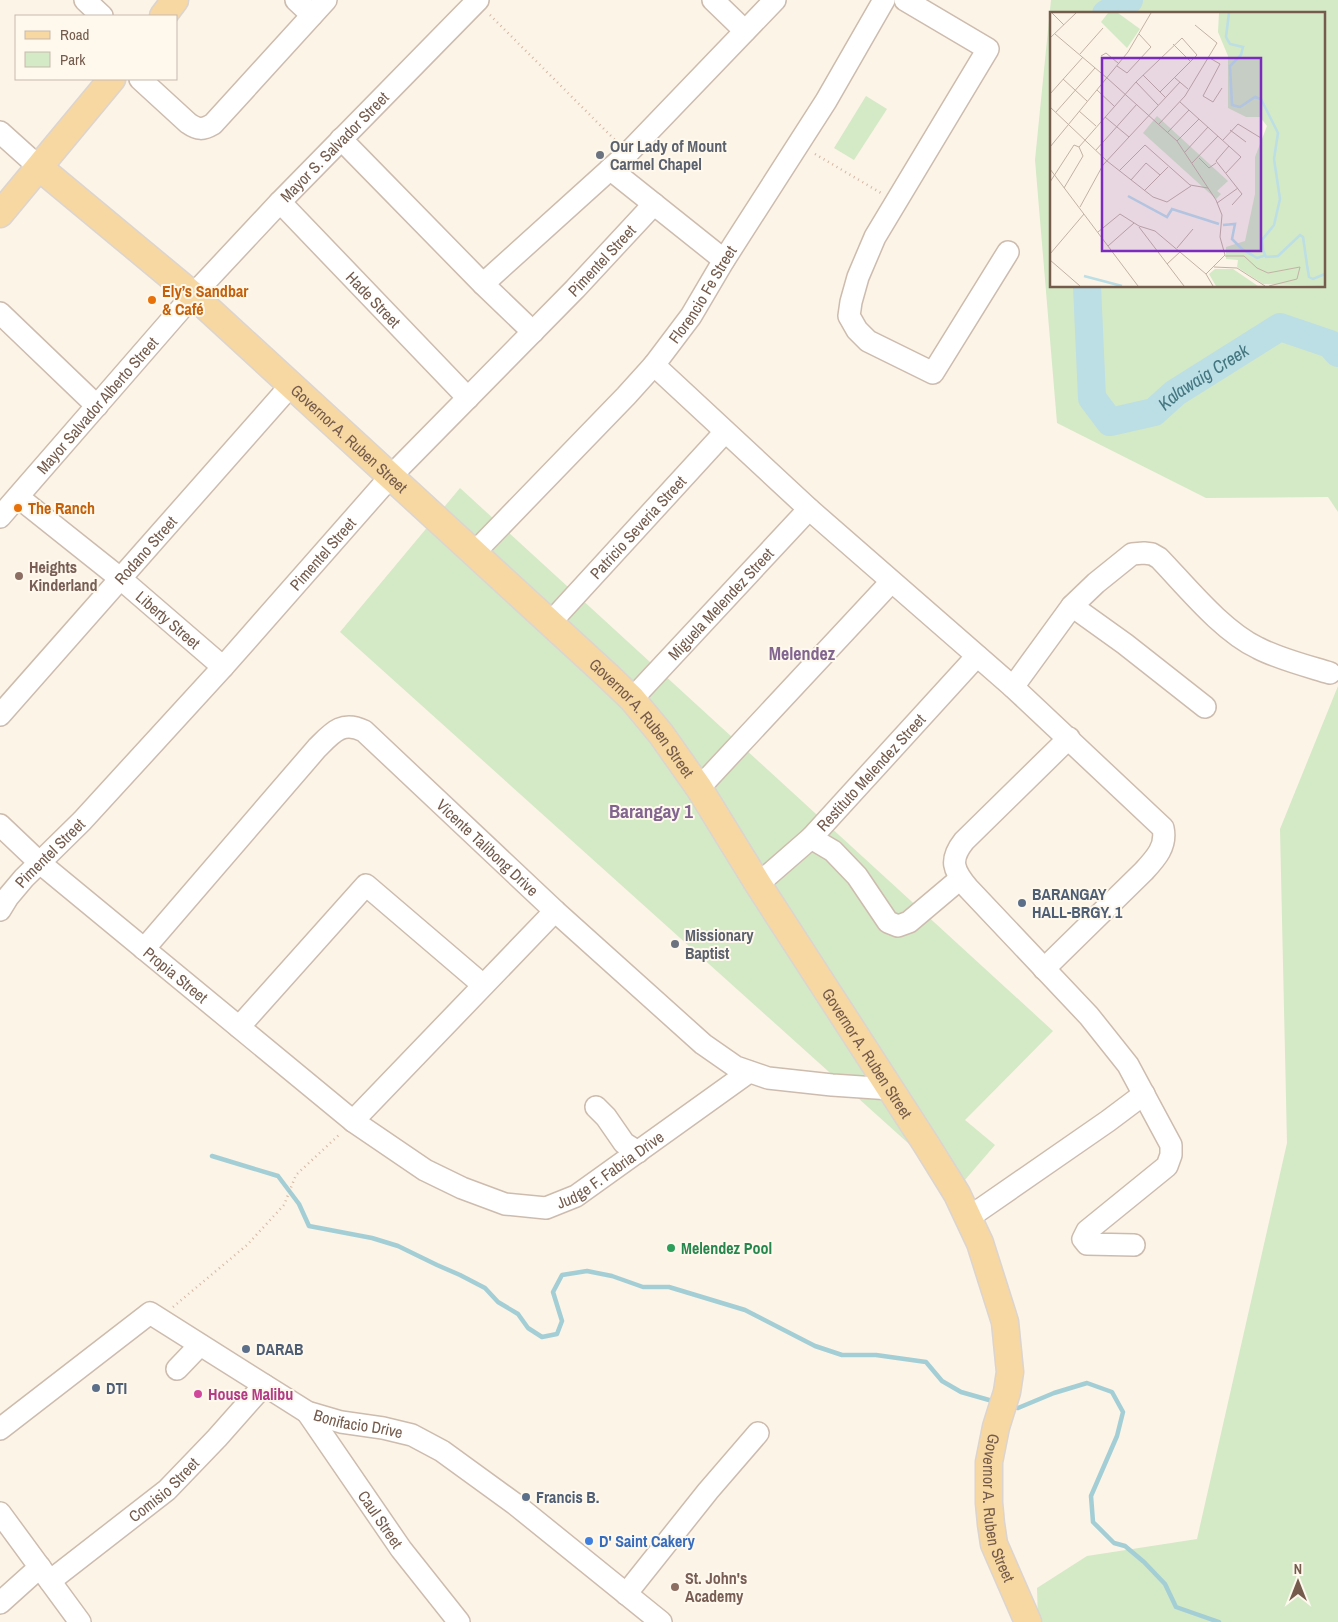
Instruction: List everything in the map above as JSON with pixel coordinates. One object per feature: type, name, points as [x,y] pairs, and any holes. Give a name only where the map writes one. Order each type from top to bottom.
[{"type":"main road","points":[[163,15],[175,0]]},
{"type":"main road","points":[[0,214],[111,80]]},
{"type":"main road","name":"Governor A. Ruben Street","points":[[40,168],[193,295],[292,384],[632,699],[661,734],[699,788],[758,884],[957,1194],[980,1243],[1005,1322],[1010,1372],[989,1462],[991,1524],[994,1544],[1028,1622]]},
{"type":"street","points":[[84,0],[101,15]]},
{"type":"street","points":[[141,80],[188,123],[197,129],[205,129],[213,124],[319,7],[296,0]]},
{"type":"street","points":[[713,0],[745,31]]},
{"type":"street","points":[[483,284],[628,153],[775,0]]},
{"type":"street","name":"Florencio Fe Street","points":[[474,553],[626,396],[654,365],[691,316],[724,260],[826,101],[884,0]]},
{"type":"street","points":[[905,0],[988,49],[875,237],[858,277],[849,316],[856,330],[868,341],[933,373],[1008,252]]},
{"type":"street","name":"Mayor S. Salvador Street","points":[[193,295],[280,202],[477,1]]},
{"type":"street","name":"Governor A. Ruben Street","points":[[0,132],[40,168]]},
{"type":"street","points":[[342,139],[483,284],[533,332]]},
{"type":"street","points":[[610,169],[724,260]]},
{"type":"street","name":"Hade Street","points":[[280,202],[468,398]]},
{"type":"street","name":"Pimentel Street","points":[[0,910],[19,884],[82,821],[223,667],[391,476],[533,332],[654,204]]},
{"type":"street","name":"Mayor Salvador Alberto Street","points":[[0,517],[193,295]]},
{"type":"street","points":[[0,313],[97,406]]},
{"type":"street","points":[[654,365],[809,509],[1013,687],[1163,828],[1164,840],[1158,856],[1044,969]]},
{"type":"street","name":"Rodano Street","points":[[0,715],[292,384]]},
{"type":"street","name":"Patricio Severia Street","points":[[550,623],[725,432]]},
{"type":"street","name":"Liberty Street","points":[[18,497],[121,580],[223,667]]},
{"type":"street","name":"Miguela Melendez Street","points":[[632,699],[809,509]]},
{"type":"street","points":[[1013,687],[1072,606],[1096,583],[1132,554],[1152,554],[1159,558],[1212,614],[1257,648],[1330,673]]},
{"type":"street","points":[[699,788],[891,582]]},
{"type":"street","points":[[1072,606],[1125,644],[1205,707]]},
{"type":"street","name":"Restituto Melendez Street","points":[[758,884],[811,838],[976,656]]},
{"type":"street","name":"Vicente Talibong Drive","points":[[144,949],[317,748],[334,732],[349,726],[364,731],[554,911],[703,1044],[736,1067],[768,1078],[891,1089]]},
{"type":"street","points":[[1068,738],[964,841],[955,852],[954,864],[960,879],[1089,1016],[1128,1065],[1171,1145],[1171,1155],[1167,1166],[1087,1231],[1082,1239],[1087,1244],[1134,1246]]},
{"type":"street","name":"Propia Street","points":[[0,826],[40,863],[354,1121]]},
{"type":"street","points":[[811,838],[833,851],[857,876],[888,922],[898,926],[909,922],[960,879]]},
{"type":"street","points":[[239,1027],[366,885],[483,985]]},
{"type":"street","points":[[354,1121],[554,911]]},
{"type":"street","name":"Judge F. Fabria Drive","points":[[354,1121],[425,1170],[462,1188],[505,1204],[546,1208],[576,1196],[749,1072]]},
{"type":"street","points":[[968,1218],[1144,1094]]},
{"type":"street","points":[[596,1107],[606,1117],[624,1143],[638,1152]]},
{"type":"street","points":[[0,1429],[150,1314],[158,1319]]},
{"type":"street","name":"Bonifacio Drive","points":[[158,1319],[307,1412],[341,1422],[383,1428],[412,1436],[442,1451],[515,1504],[661,1622]]},
{"type":"street","points":[[177,1369],[200,1345]]},
{"type":"street","name":"Comisio Street","points":[[0,1603],[167,1490],[264,1385]]},
{"type":"street","name":"Caul Street","points":[[307,1412],[401,1548],[459,1622]]},
{"type":"street","points":[[626,1594],[708,1491],[758,1434]]},
{"type":"street","points":[[0,1513],[80,1622]]},
{"type":"path","points":[[477,1],[628,153]]},
{"type":"path","points":[[798,144],[896,201]]},
{"type":"path","points":[[158,1319],[247,1246],[284,1205],[296,1175],[354,1121]]},
{"type":"green space","points":[[1051,0],[1338,0],[1338,512],[1328,497],[1206,498],[1057,423],[1035,160]]},
{"type":"green space","points":[[866,96],[887,109],[854,160],[834,148]]},
{"type":"green space","points":[[460,488],[1053,1031],[965,1120],[995,1145],[958,1188],[340,632]]},
{"type":"green space","points":[[1338,686],[1338,1622],[1038,1622],[1037,1588],[1087,1556],[1197,1539],[1287,1143],[1280,829]]},
{"type":"waterway","name":"Kalawaig Creek","points":[[1109,12],[1129,0]]},
{"type":"waterway","name":"Kalawaig Creek","points":[[1087,288],[1092,398],[1110,422],[1154,412],[1175,393],[1280,327],[1330,344],[1338,353]]},
{"type":"waterway","points":[[212,1156],[278,1176],[299,1204],[309,1226],[372,1238],[398,1246],[485,1288],[498,1302],[518,1314],[528,1328],[542,1337],[557,1334],[562,1321],[553,1292],[562,1275],[587,1271],[612,1276],[643,1287],[669,1287],[745,1310],[815,1346],[842,1355],[876,1355],[926,1362],[942,1381],[961,1392],[996,1402]]},
{"type":"waterway","points":[[1011,1406],[1018,1408],[1054,1393],[1087,1383],[1112,1392],[1123,1412],[1117,1436],[1091,1496],[1093,1522],[1114,1543],[1125,1546],[1144,1562],[1165,1584],[1176,1607],[1219,1622]]},
{"type":"place","name":"Our Lady of Mount Carmel Chapel","points":[[600,155]]},
{"type":"place","name":"Ely’s Sandbar & Café","points":[[152,300]]},
{"type":"place","name":"The Ranch","points":[[18,508]]},
{"type":"place","name":"Heights Kinderland","points":[[19,576]]},
{"type":"place","name":"BARANGAY HALL-BRGY. 1","points":[[1022,903]]},
{"type":"place","name":"Missionary Baptist","points":[[675,944]]},
{"type":"place","name":"Melendez Pool","points":[[671,1248]]},
{"type":"place","name":"DARAB","points":[[246,1349]]},
{"type":"place","name":"DTI","points":[[96,1388]]},
{"type":"place","name":"House Malibu","points":[[198,1394]]},
{"type":"place","name":"Francis B.","points":[[526,1497]]},
{"type":"place","name":"D' Saint Cakery","points":[[589,1541]]},
{"type":"place","name":"St. John's Academy","points":[[675,1587]]},
{"type":"district","name":"Melendez","points":[[802,653]]},
{"type":"district","name":"Barangay 1","points":[[651,811]]}]
